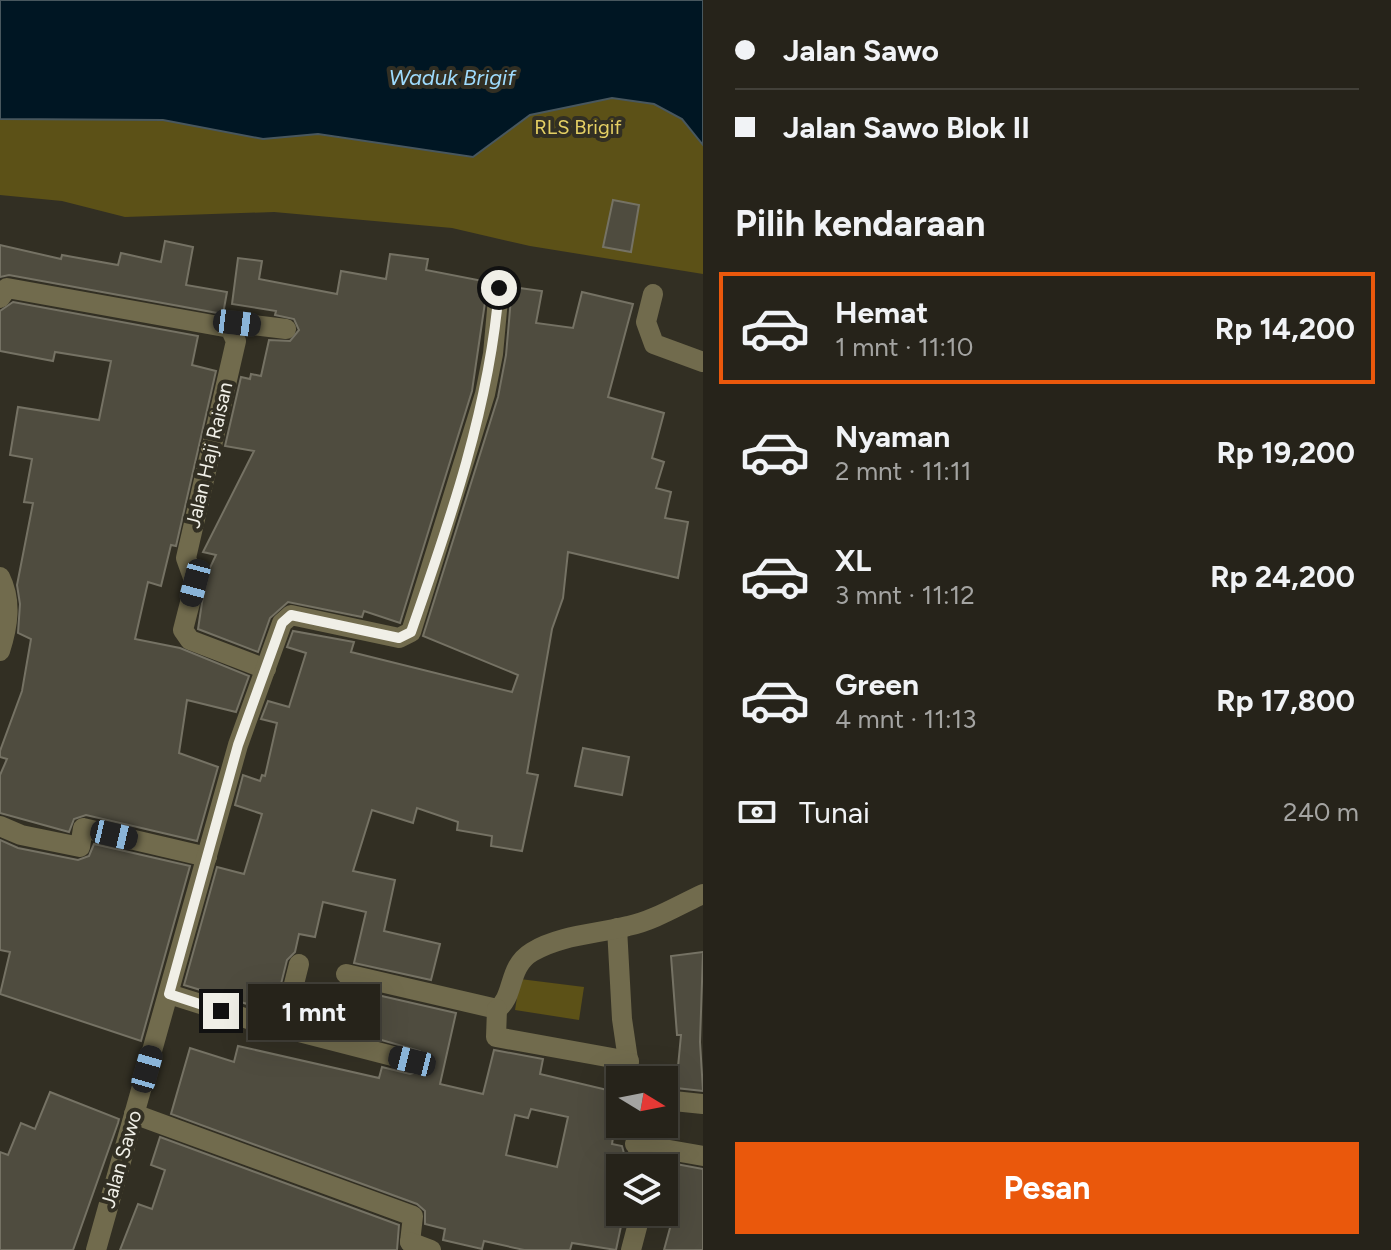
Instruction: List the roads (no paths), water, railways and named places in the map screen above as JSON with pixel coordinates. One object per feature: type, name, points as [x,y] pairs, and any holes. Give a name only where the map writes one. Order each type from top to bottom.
[{"type":"street","points":[[0,298],[7,288],[230,328],[237,323],[286,329]]},
{"type":"street","name":"Jalan Sawo","points":[[96,1250],[238,745],[282,623],[291,615],[399,638],[411,632],[485,394],[493,354],[499,288]]},
{"type":"street","points":[[653,294],[646,322],[654,344],[703,362]]},
{"type":"street","name":"Jalan Haji Raisan","points":[[230,328],[236,341],[186,558],[195,583],[183,630],[190,640],[266,669]]},
{"type":"street","points":[[0,577],[9,594],[6,634],[0,651]]},
{"type":"street","points":[[0,826],[21,835],[80,847],[83,828],[207,857]]},
{"type":"street","points":[[614,1066],[496,1037],[497,1009],[506,999],[516,966],[534,950],[593,931],[632,926],[703,894]]},
{"type":"street","points":[[617,928],[622,1019],[629,1066]]},
{"type":"street","points":[[283,1028],[299,964]]},
{"type":"street","points":[[346,974],[497,1009]]},
{"type":"street","points":[[169,994],[283,1028],[412,1061]]},
{"type":"street","points":[[678,1101],[703,1104]]},
{"type":"street","points":[[134,1114],[413,1216],[407,1246],[431,1250]]},
{"type":"street","points":[[647,1138],[703,1156]]},
{"type":"street","points":[[631,1250],[637,1226]]},
{"type":"water","name":"Waduk Brigif","points":[[0,0],[703,0],[703,145],[682,119],[654,104],[612,98],[530,115],[473,157],[318,134],[263,139],[163,120],[0,119]]},
{"type":"park label","name":"RLS Brigif","points":[[578,127]]}]
